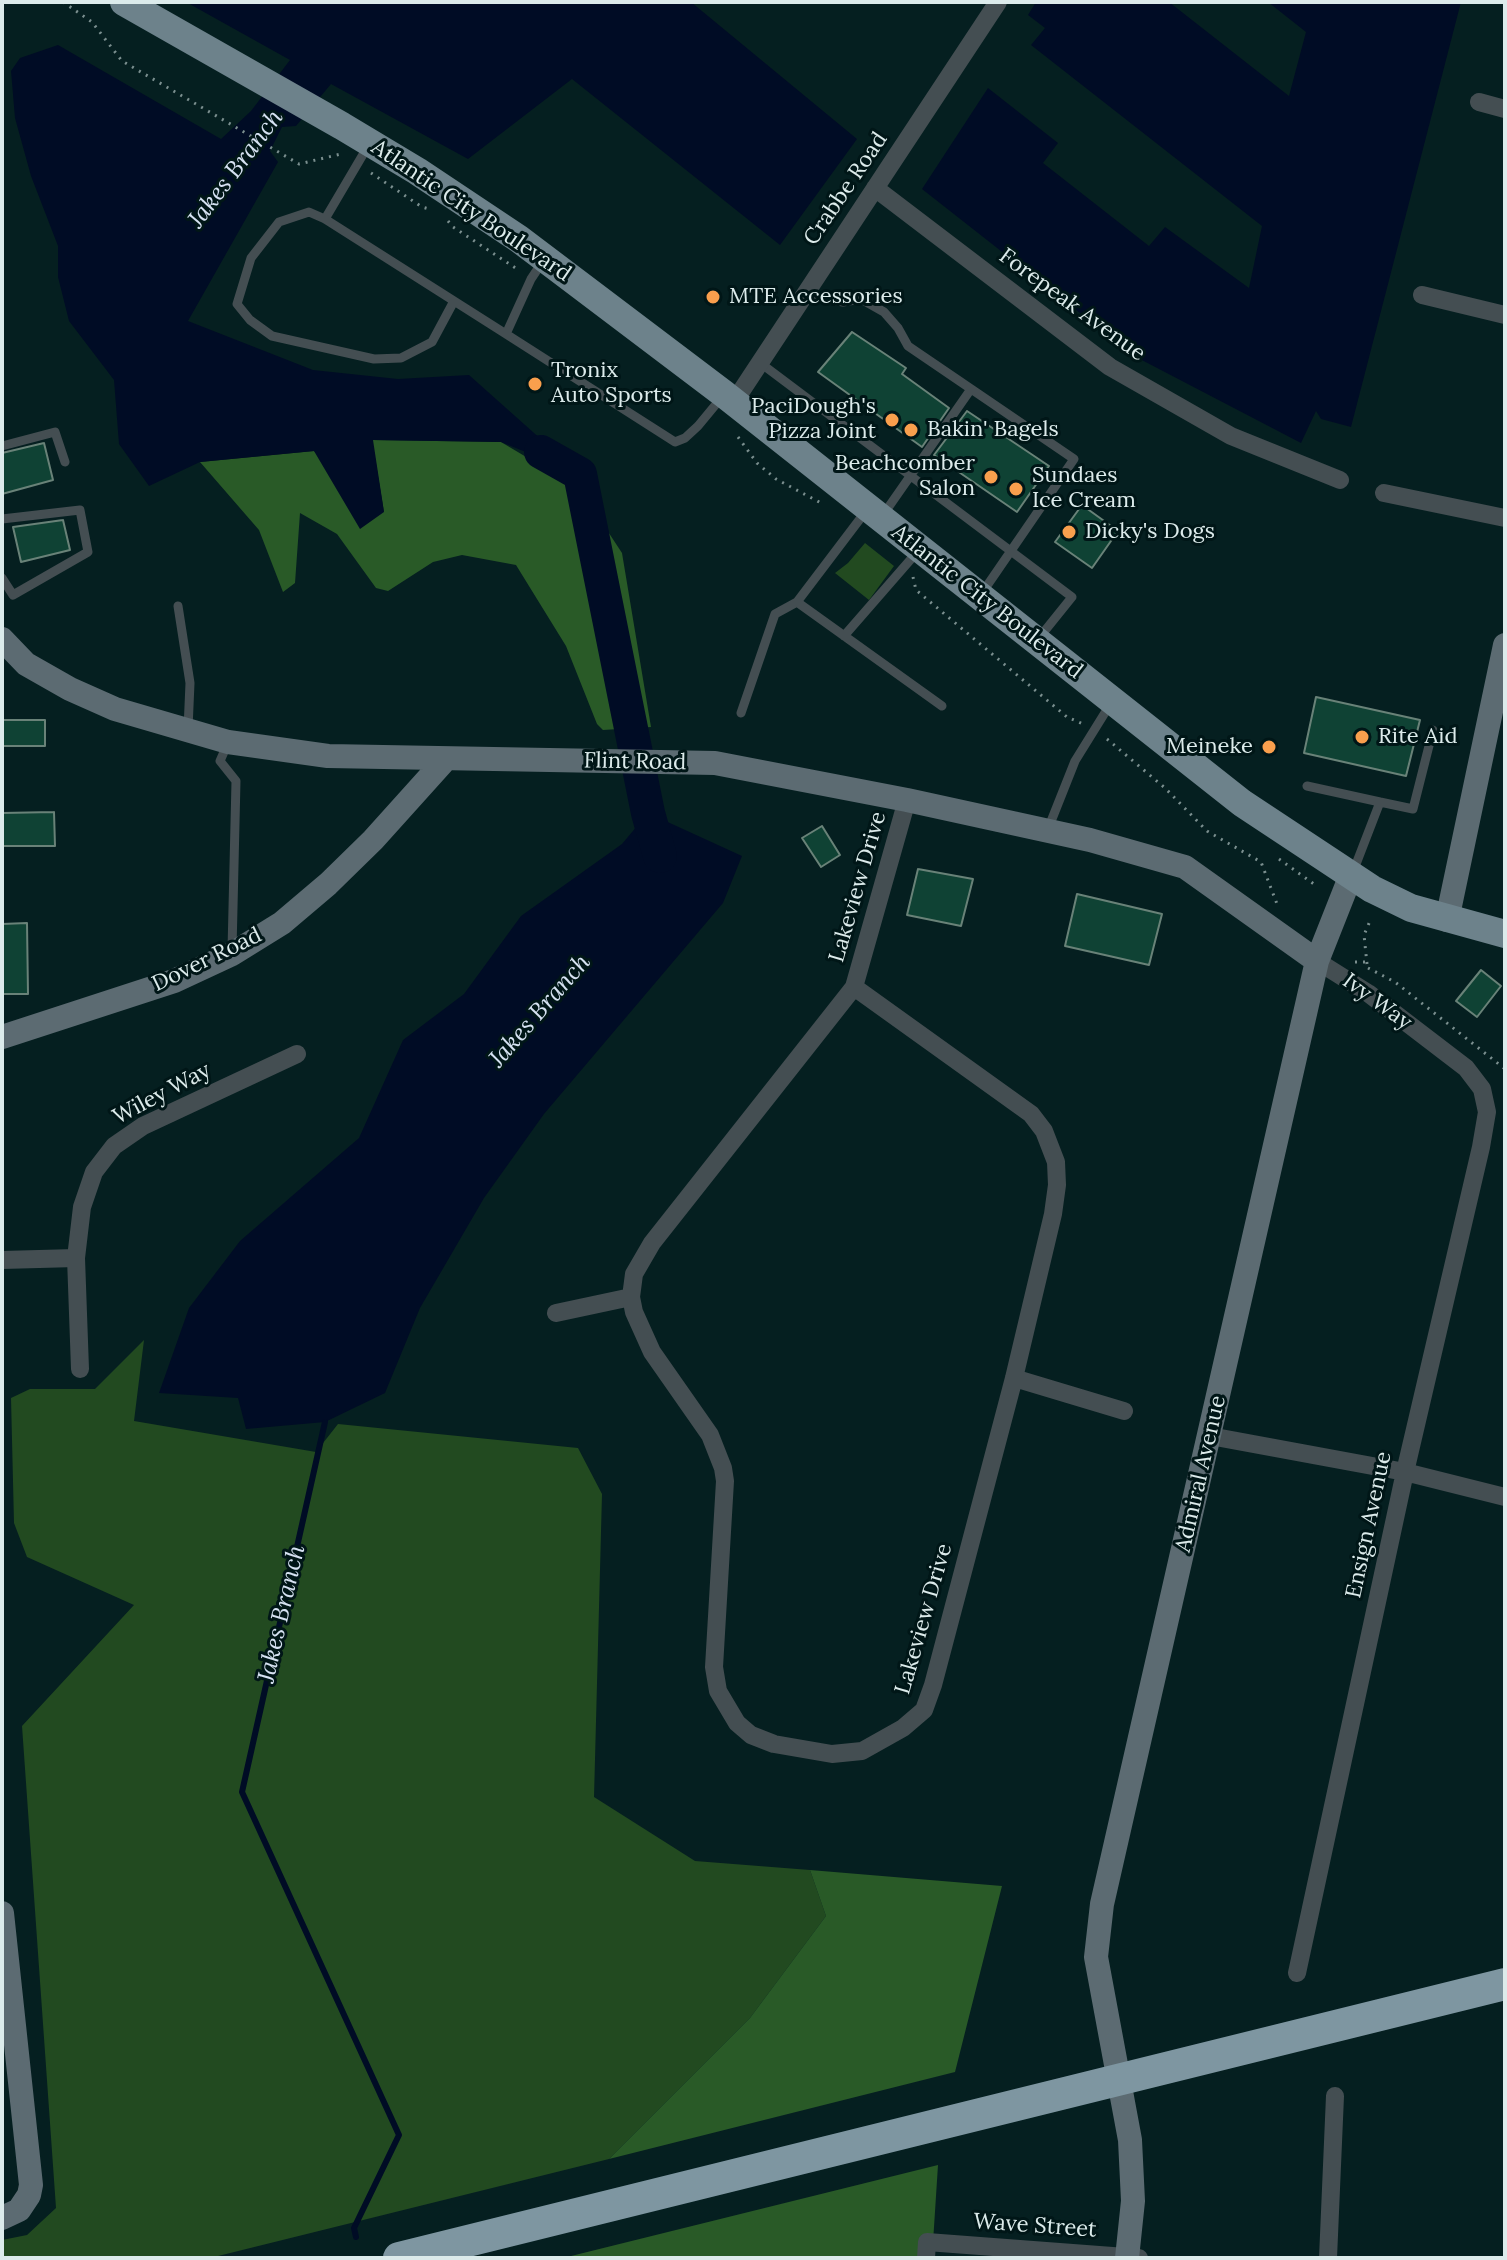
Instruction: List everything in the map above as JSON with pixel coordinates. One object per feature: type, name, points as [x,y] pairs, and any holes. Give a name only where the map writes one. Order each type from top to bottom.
[{"type":"highway","points":[[399,2258],[1505,1984]]},
{"type":"main road","name":"Atlantic City Boulevard","points":[[124,2],[342,126],[363,153],[417,171],[538,268],[874,513],[1242,803],[1372,889],[1411,908],[1505,934]]},
{"type":"street","name":"Crabbe Road","points":[[723,402],[759,362],[998,2]]},
{"type":"street","points":[[1479,102],[1505,109]]},
{"type":"street","name":"Forepeak Avenue","points":[[875,188],[1110,367],[1231,436],[1340,480]]},
{"type":"street","points":[[1422,295],[1505,315]]},
{"type":"street","points":[[1384,493],[1505,518]]},
{"type":"street","name":"Flint Road","points":[[2,639],[26,664],[70,689],[115,709],[228,742],[328,756],[715,763],[907,800],[1133,851],[1185,867],[1265,923]]},
{"type":"street","points":[[1447,920],[1497,722],[1505,645]]},
{"type":"street","name":"Dover Road","points":[[2,1037],[174,981],[232,954],[282,923],[373,840],[445,760]]},
{"type":"street","name":"Lakeview Drive","points":[[854,987],[1031,1114],[1044,1131],[1056,1162],[1057,1185],[1053,1214],[1014,1378],[924,1710],[903,1728],[862,1751],[832,1754],[774,1744],[751,1735],[737,1723],[718,1691],[714,1667],[725,1481],[723,1468],[710,1435],[652,1352],[634,1312],[631,1297],[634,1274],[652,1243],[854,987],[907,800]]},
{"type":"street","name":"Admiral Avenue","points":[[1127,2258],[1133,2201],[1130,2140],[1096,1957],[1102,1904],[1317,961],[1351,875]]},
{"type":"street","name":"Ivy Way","points":[[1265,923],[1368,993],[1466,1068],[1482,1089]]},
{"type":"street","name":"Wiley Way","points":[[80,1369],[76,1258],[82,1207],[94,1172],[114,1146],[143,1126],[297,1054]]},
{"type":"street","name":"Ensign Avenue","points":[[1297,1973],[1405,1472],[1481,1147],[1487,1112],[1482,1089]]},
{"type":"street","points":[[2,1260],[76,1258]]},
{"type":"street","points":[[556,1313],[631,1297]]},
{"type":"street","points":[[1014,1378],[1124,1411]]},
{"type":"street","points":[[1210,1436],[1405,1472],[1505,1497]]},
{"type":"street","points":[[2,1913],[31,2185],[29,2195],[19,2210],[2,2218]]},
{"type":"street","points":[[1328,2258],[1335,2096]]},
{"type":"street","name":"Wave Street","points":[[926,2250],[1139,2258]]},
{"type":"lane","points":[[325,219],[363,153]]},
{"type":"lane","points":[[454,301],[432,342],[401,358],[374,359],[272,336],[250,320],[237,304],[251,258],[279,222],[309,212],[325,219],[506,334],[675,442],[685,438],[723,402]]},
{"type":"lane","points":[[506,334],[538,268]]},
{"type":"lane","points":[[804,296],[843,302],[861,299],[884,312],[908,346],[1074,459],[980,595]]},
{"type":"lane","points":[[759,362],[1072,597],[1037,641]]},
{"type":"lane","points":[[741,713],[775,614],[797,602],[909,477],[971,389]]},
{"type":"lane","points":[[2,446],[55,432],[65,462]]},
{"type":"lane","points":[[2,519],[80,510],[88,552],[13,595],[2,578]]},
{"type":"lane","points":[[844,636],[920,549]]},
{"type":"lane","points":[[797,602],[942,706]]},
{"type":"lane","points":[[178,606],[191,698],[188,732]]},
{"type":"lane","points":[[1047,830],[1075,761],[1112,700]]},
{"type":"lane","points":[[1307,786],[1413,809],[1433,730]]},
{"type":"lane","points":[[228,742],[220,761],[236,781],[232,954]]},
{"type":"lane","points":[[1351,875],[1380,802]]},
{"type":"path","points":[[63,2],[92,22],[122,61],[299,164],[340,153],[363,153],[422,207],[432,210]]},
{"type":"path","points":[[442,213],[453,227],[538,268]]},
{"type":"path","points":[[723,402],[730,427],[757,463],[776,479],[829,509]]},
{"type":"path","points":[[1279,859],[1318,887]]},
{"type":"path","points":[[1368,993],[1364,935],[1370,921]]},
{"type":"path","points":[[1368,968],[1395,982],[1505,1069]]},
{"type":"green space","points":[[372,440],[501,442],[580,489],[622,553],[651,727],[603,730],[597,724],[566,646],[516,565],[462,555],[433,562],[388,591],[376,588],[337,534],[300,513],[295,583],[283,592],[259,530],[200,462],[314,451],[384,512]]},
{"type":"green space","points":[[865,543],[894,566],[869,600],[835,573]]},
{"type":"green space","points":[[144,1340],[134,1421],[316,1452],[338,1424],[578,1448],[602,1494],[594,1797],[695,1861],[810,1870],[826,1916],[750,2018],[609,2159],[210,2258],[2,2258],[2,2240],[27,2235],[56,2208],[22,1726],[134,1605],[27,1557],[14,1523],[11,1398],[30,1389],[95,1389]]},
{"type":"green space","points":[[810,1870],[1002,1886],[955,2072],[609,2159],[750,2018],[826,1916]]},
{"type":"green space","points":[[938,2165],[932,2258],[563,2258]]},
{"type":"water","points":[[186,2],[691,2],[857,139],[780,245],[572,79],[468,159],[331,84],[296,126],[282,127],[270,151],[278,162],[188,321],[313,370],[398,379],[469,375],[580,474],[501,442],[373,440],[384,512],[360,529],[314,451],[200,462],[149,486],[119,444],[114,380],[69,321],[58,277],[58,246],[31,176],[15,118],[11,71],[20,58],[58,45],[221,139],[251,111],[290,60]]},
{"type":"water","points":[[1036,2],[1169,2],[1289,96],[1306,32],[1268,2],[1461,2],[1351,427],[1321,419],[1316,411],[1301,443],[1136,357],[922,189],[988,88],[1058,143],[1043,163],[1149,246],[1165,227],[1249,288],[1262,226],[1031,45],[1045,28],[1028,15]]},
{"type":"water","points":[[648,813],[742,856],[723,903],[544,1114],[484,1198],[420,1308],[385,1393],[325,1422],[246,1429],[238,1398],[159,1393],[189,1308],[240,1241],[359,1138],[403,1040],[464,994],[521,916],[622,844]]},
{"type":"building","points":[[852,332],[906,368],[902,374],[949,408],[922,447],[818,372]]},
{"type":"building","points":[[967,411],[1049,466],[1017,512],[934,455]]},
{"type":"building","points":[[44,443],[53,480],[2,494],[2,453]]},
{"type":"building","points":[[1082,505],[1118,531],[1092,568],[1055,542]]},
{"type":"building","points":[[63,520],[70,550],[21,562],[13,527]]},
{"type":"building","name":"Rite Aid","points":[[1316,697],[1420,720],[1406,776],[1304,753]]},
{"type":"building","points":[[2,720],[45,720],[45,746],[2,746]]},
{"type":"building","points":[[54,812],[55,846],[2,846],[2,813]]},
{"type":"building","points":[[822,826],[840,855],[821,867],[802,838]]},
{"type":"building","points":[[918,869],[973,879],[961,926],[907,915]]},
{"type":"building","points":[[1077,894],[1162,914],[1149,965],[1065,946]]},
{"type":"building","points":[[27,923],[28,994],[2,994],[2,924]]},
{"type":"building","points":[[1481,970],[1501,986],[1477,1017],[1456,1001]]},
{"type":"waterway","name":"Jakes Branch","points":[[541,452],[580,474],[648,813],[660,856]]},
{"type":"waterway","name":"Jakes Branch","points":[[325,1422],[242,1792],[399,2135],[354,2228],[356,2237]]},
{"type":"place","name":"MTE Accessories","points":[[713,297]]},
{"type":"place","name":"Tronix Auto Sports","points":[[535,384]]},
{"type":"place","name":"PaciDough's Pizza Joint","points":[[892,420]]},
{"type":"place","name":"Bakin' Bagels","points":[[911,430]]},
{"type":"place","name":"Beachcomber Salon","points":[[991,477]]},
{"type":"place","name":"Sundaes Ice Cream","points":[[1016,489]]},
{"type":"place","name":"Dicky's Dogs","points":[[1069,532]]},
{"type":"place","name":"Rite Aid","points":[[1362,737]]},
{"type":"place","name":"Meineke","points":[[1269,747]]}]
